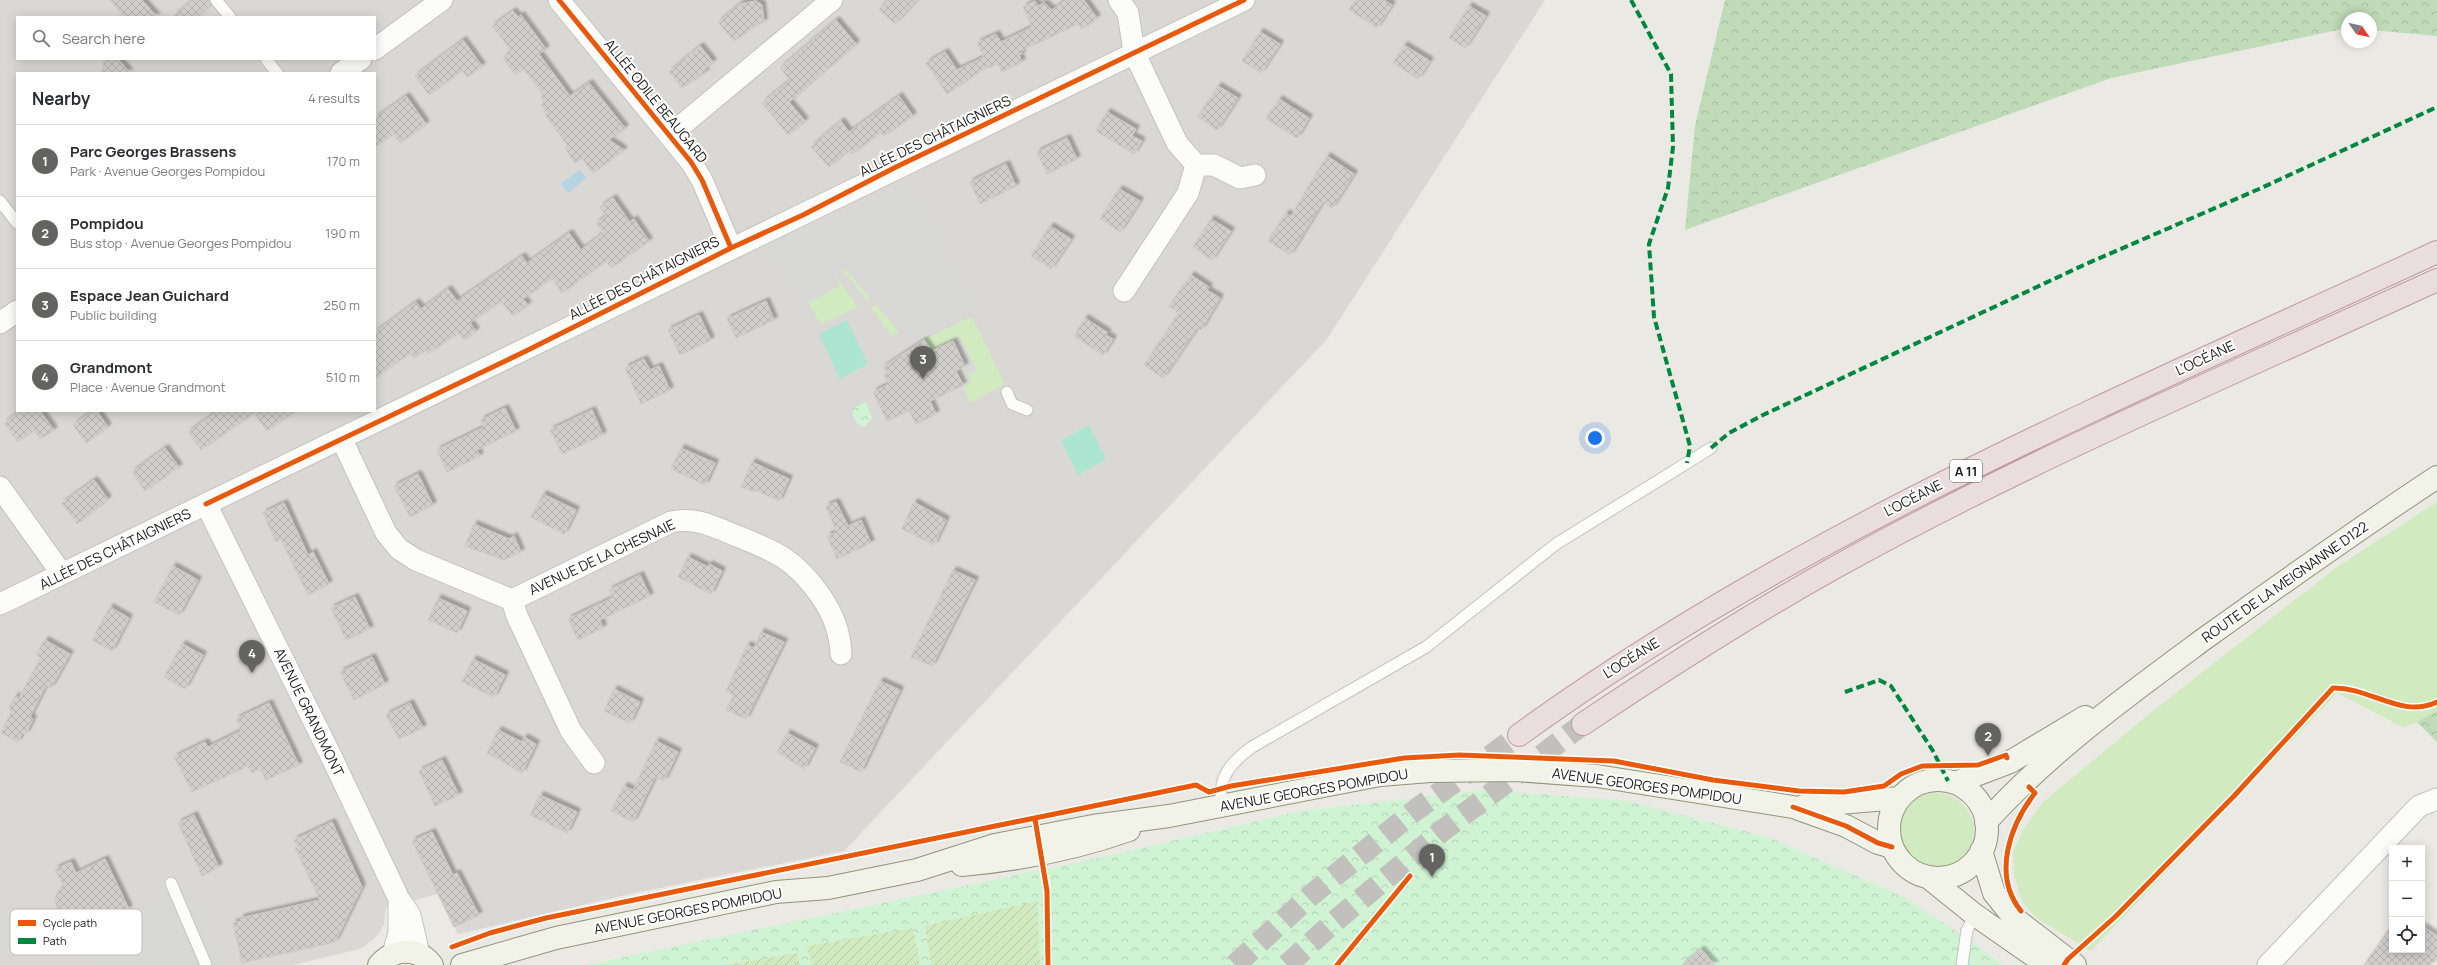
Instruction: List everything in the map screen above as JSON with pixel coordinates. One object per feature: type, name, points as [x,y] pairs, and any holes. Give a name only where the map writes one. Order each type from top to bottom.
[{"type":"highway","name":"L’OCÉANE","points":[[1519,735],[1605,674],[1671,633],[1737,594],[1884,513],[2079,417],[2437,252]]},
{"type":"highway","name":"L’OCÉANE","points":[[1583,724],[1684,656],[1747,617],[1884,541],[2086,442],[2437,280]]},
{"type":"street","points":[[376,48],[442,0]]},
{"type":"street","name":"ALLÉE ODILE BEAUGARD","points":[[559,0],[670,135],[698,172],[731,248]]},
{"type":"street","points":[[670,135],[832,0]]},
{"type":"street","points":[[1118,0],[1128,13],[1134,52],[1177,143],[1196,164],[1214,165],[1240,178],[1255,175]]},
{"type":"street","name":"ALLÉE DES CHÂTAIGNIERS","points":[[0,604],[342,440],[731,248],[803,215],[896,167],[1244,0]]},
{"type":"street","points":[[342,72],[360,60]]},
{"type":"street","points":[[1124,290],[1188,194],[1196,164]]},
{"type":"street","points":[[0,323],[16,312]]},
{"type":"street","name":"AVENUE DE LA CHESNAIE","points":[[342,440],[386,533],[399,550],[416,560],[512,600],[671,522],[696,521],[772,550],[801,570],[831,611],[838,633],[841,654]]},
{"type":"street","name":"ROUTE DE LA MEIGNANNE D122","points":[[2135,689],[2335,545],[2437,477]]},
{"type":"street","points":[[0,488],[62,574]]},
{"type":"street","name":"AVENUE GRANDMONT","points":[[206,504],[331,756],[399,899],[410,915],[433,962]]},
{"type":"street","name":"AVENUE DE LA CHESNAIE","points":[[512,600],[517,616],[572,731],[594,763]]},
{"type":"street","points":[[1955,783],[2010,762],[2135,689]]},
{"type":"street","points":[[1986,822],[2010,794],[2135,689]]},
{"type":"street","name":"AVENUE GEORGES POMPIDOU","points":[[462,965],[563,936],[776,892],[828,888],[917,870],[997,862],[1095,842],[1169,816],[1380,775],[1430,771],[1516,770],[1596,776],[1793,807],[1846,826],[1878,843],[1892,847]]},
{"type":"street","points":[[1929,878],[1940,878],[1957,874],[1971,865],[1981,852],[1987,832],[1982,809],[1976,798],[1966,789],[1955,783],[1937,780],[1921,783],[1911,788],[1899,798],[1889,822],[1892,847],[1898,858],[1906,867],[1929,878],[1975,915],[2047,965]]},
{"type":"street","name":"AVENUE GEORGES POMPIDOU","points":[[1793,807],[1899,798]]},
{"type":"street","points":[[2268,965],[2420,806],[2437,799]]},
{"type":"street","points":[[1981,852],[1994,893],[2014,918],[2075,965]]},
{"type":"street","name":"AVENUE GRANDMONT","points":[[386,960],[399,933],[399,899]]},
{"type":"street","points":[[386,960],[408,952],[433,962]]},
{"type":"lane","points":[[216,0],[229,16]]},
{"type":"lane","points":[[267,60],[276,72]]},
{"type":"lane","points":[[0,201],[16,223]]},
{"type":"lane","points":[[1007,392],[1012,404],[1026,410]]},
{"type":"lane","points":[[1222,805],[1222,781],[1226,772],[1235,760],[1252,747],[1426,647],[1556,544],[1711,448]]},
{"type":"lane","points":[[171,883],[206,965]]},
{"type":"lane","points":[[1962,965],[1967,930],[1975,915]]},
{"type":"shaded area","points":[[0,0],[1545,0],[1327,339],[844,851],[630,894],[458,934],[438,894],[386,908],[384,924],[379,933],[373,940],[360,949],[292,965],[0,965]]},
{"type":"shaded area","points":[[908,182],[921,206],[927,211],[957,279],[969,290],[981,312],[911,345],[845,268],[835,275],[840,286],[810,302],[802,289],[792,293],[767,246]]},
{"type":"shaded area","points":[[190,884],[219,965],[91,965],[87,955],[142,955],[141,909]]},
{"type":"green space","points":[[1725,0],[2437,0],[2437,36],[2377,31],[2377,12],[2341,12],[2341,29],[2111,78],[1685,230],[1695,126]]},
{"type":"green space","points":[[845,268],[870,299],[867,301],[843,270]]},
{"type":"green space","points":[[835,275],[858,307],[821,324],[808,302],[840,286]]},
{"type":"green space","points":[[876,305],[899,332],[892,336],[871,308]]},
{"type":"green space","points":[[970,317],[973,319],[1005,384],[970,403],[963,387],[971,384],[968,375],[977,370],[960,336],[931,350],[924,340]]},
{"type":"green space","points":[[847,320],[868,364],[840,379],[819,334]]},
{"type":"green space","points":[[866,402],[872,418],[865,427],[860,426],[855,421],[851,409]]},
{"type":"green space","points":[[1089,425],[1106,459],[1078,475],[1061,441]]},
{"type":"green space","points":[[2437,502],[2437,711],[2417,722],[2403,727],[2337,693],[2091,951],[2035,917],[2022,901],[2014,876],[2013,852],[2023,830],[2042,803],[2153,711],[2337,567]]},
{"type":"green space","points":[[2437,711],[2437,742],[2417,722]]},
{"type":"green space","points":[[1486,790],[1627,801],[1771,838],[1903,897],[1970,940],[2003,965],[586,965],[1103,857],[1300,811]]},
{"type":"green space","points":[[1929,793],[1943,793],[1957,799],[1968,810],[1974,824],[1974,838],[1971,846],[1963,858],[1957,863],[1943,869],[1929,869],[1915,863],[1904,852],[1898,838],[1898,824],[1904,810],[1915,799]]},
{"type":"green space","points":[[1037,901],[1040,965],[931,965],[925,926]]},
{"type":"green space","points":[[913,928],[920,965],[812,965],[807,946]]},
{"type":"green space","points":[[797,953],[800,965],[724,965]]},
{"type":"water","points":[[580,170],[586,178],[568,193],[561,183]]},
{"type":"building","points":[[110,0],[142,0],[156,16],[123,16]]},
{"type":"building","points":[[193,0],[209,0],[211,5],[198,16],[174,16]]},
{"type":"building","points":[[888,0],[917,0],[895,24],[879,9]]},
{"type":"building","points":[[1066,0],[1084,0],[1097,18],[1082,29],[1078,24],[1021,51],[1022,54],[1019,55],[1022,62],[1002,72],[998,64],[989,68],[988,66],[947,94],[926,63],[945,52],[957,70],[984,57],[977,43],[996,34],[1001,42],[1032,27],[1023,7],[1035,1],[1038,6],[1044,3],[1052,10]]},
{"type":"building","points":[[1355,0],[1384,0],[1392,5],[1377,28],[1349,10]]},
{"type":"building","points":[[756,1],[762,5],[764,22],[758,24],[734,41],[718,22],[740,4]]},
{"type":"building","points":[[1469,6],[1486,16],[1465,48],[1449,38]]},
{"type":"building","points":[[513,11],[518,17],[521,15],[546,49],[539,54],[570,96],[589,83],[625,128],[609,140],[624,150],[593,173],[582,158],[575,163],[565,148],[568,146],[545,115],[547,114],[541,105],[544,102],[541,97],[543,95],[523,68],[515,75],[503,58],[512,51],[492,26]]},
{"type":"building","points":[[836,20],[856,44],[789,102],[805,121],[788,135],[762,103],[790,80],[780,68]]},
{"type":"building","points":[[1260,32],[1280,44],[1261,73],[1242,61]]},
{"type":"building","points":[[463,40],[482,66],[467,77],[462,70],[429,95],[415,76]]},
{"type":"building","points":[[1404,45],[1430,61],[1418,79],[1393,63]]},
{"type":"building","points":[[700,46],[713,62],[704,70],[706,72],[682,88],[669,72]]},
{"type":"building","points":[[104,60],[119,60],[129,72],[102,72]]},
{"type":"building","points":[[1218,86],[1238,98],[1217,130],[1198,117]]},
{"type":"building","points":[[406,96],[426,124],[400,143],[393,134],[376,146],[376,117]]},
{"type":"building","points":[[899,96],[913,116],[884,136],[881,132],[852,154],[849,150],[829,167],[811,147],[841,121],[849,132]]},
{"type":"building","points":[[1279,99],[1309,118],[1297,138],[1266,119]]},
{"type":"building","points":[[1107,112],[1136,129],[1132,136],[1142,141],[1134,154],[1096,131]]},
{"type":"building","points":[[1067,138],[1077,159],[1047,174],[1037,152]]},
{"type":"building","points":[[1327,156],[1354,174],[1332,208],[1323,202],[1290,255],[1268,241],[1286,213],[1291,216]]},
{"type":"building","points":[[1006,164],[1016,186],[980,204],[970,182]]},
{"type":"building","points":[[1119,189],[1140,201],[1120,232],[1100,219]]},
{"type":"building","points":[[613,198],[630,222],[634,219],[649,241],[611,268],[606,261],[562,293],[552,278],[523,299],[528,305],[513,316],[501,301],[470,323],[476,331],[464,340],[458,333],[429,353],[426,350],[414,358],[410,353],[376,377],[376,331],[416,302],[421,309],[448,289],[457,301],[522,256],[527,263],[569,233],[581,250],[603,233],[596,223],[606,216],[600,207]]},
{"type":"building","points":[[1211,219],[1231,231],[1212,260],[1193,247]]},
{"type":"building","points":[[1050,226],[1071,239],[1051,269],[1031,256]]},
{"type":"building","points":[[1191,275],[1209,287],[1207,290],[1220,298],[1201,330],[1197,328],[1163,378],[1144,365],[1179,313],[1169,306]]},
{"type":"building","points":[[766,301],[774,320],[736,338],[727,319]]},
{"type":"building","points":[[699,315],[711,340],[680,355],[668,330]]},
{"type":"building","points":[[1085,318],[1108,333],[1106,335],[1113,339],[1103,355],[1074,336]]},
{"type":"building","points":[[924,340],[932,351],[953,341],[965,366],[956,371],[963,385],[930,401],[936,414],[916,424],[909,411],[887,421],[873,392],[889,384],[884,374],[887,373],[883,367]]},
{"type":"building","points":[[644,359],[650,370],[659,366],[670,390],[641,404],[625,368]]},
{"type":"building","points":[[505,408],[516,431],[477,450],[480,456],[447,472],[437,450],[484,427],[481,420]]},
{"type":"building","points":[[592,410],[603,435],[562,454],[550,430]]},
{"type":"building","points":[[18,412],[41,412],[54,430],[40,439],[34,430],[18,442],[4,423]]},
{"type":"building","points":[[91,412],[98,412],[108,427],[86,443],[73,425]]},
{"type":"building","points":[[217,412],[295,412],[267,431],[254,413],[201,450],[188,432]]},
{"type":"building","points":[[165,448],[179,467],[145,491],[132,472]]},
{"type":"building","points":[[681,448],[715,463],[705,485],[671,469]]},
{"type":"building","points":[[752,462],[789,479],[779,501],[755,490],[753,492],[741,487]]},
{"type":"building","points":[[418,474],[433,505],[410,517],[394,486]]},
{"type":"building","points":[[94,480],[108,499],[77,524],[62,503]]},
{"type":"building","points":[[543,494],[576,510],[564,534],[531,517]]},
{"type":"building","points":[[836,502],[848,526],[861,520],[871,543],[837,559],[827,536],[836,532],[826,506]]},
{"type":"building","points":[[914,502],[946,520],[934,545],[902,529]]},
{"type":"building","points":[[284,503],[308,555],[313,552],[329,584],[308,595],[281,540],[276,542],[263,513]]},
{"type":"building","points":[[474,524],[509,539],[514,536],[521,552],[504,560],[465,546]]},
{"type":"building","points":[[688,557],[708,567],[709,564],[722,571],[711,594],[678,577]]},
{"type":"building","points":[[173,566],[198,580],[179,615],[154,602]]},
{"type":"building","points":[[953,570],[975,580],[932,666],[911,657]]},
{"type":"building","points":[[640,575],[650,596],[600,620],[603,628],[578,640],[568,619],[612,598],[609,590]]},
{"type":"building","points":[[355,597],[370,629],[346,640],[331,608]]},
{"type":"building","points":[[438,598],[467,611],[457,633],[428,620]]},
{"type":"building","points":[[110,607],[129,618],[112,651],[92,640]]},
{"type":"building","points":[[761,632],[784,642],[746,719],[726,710],[734,695],[726,691],[747,645],[754,648]]},
{"type":"building","points":[[45,640],[70,654],[51,688],[46,685],[30,717],[33,719],[26,734],[22,733],[18,742],[1,733],[12,710],[9,708],[15,696],[19,698],[41,658],[36,655]]},
{"type":"building","points":[[182,644],[203,655],[185,689],[164,677]]},
{"type":"building","points":[[372,657],[385,684],[354,700],[340,672]]},
{"type":"building","points":[[473,659],[505,675],[494,697],[462,682]]},
{"type":"building","points":[[880,681],[900,690],[861,772],[840,762]]},
{"type":"building","points":[[614,689],[640,702],[630,723],[604,711]]},
{"type":"building","points":[[269,703],[299,765],[266,780],[260,769],[252,773],[248,766],[192,792],[174,757],[205,742],[208,747],[241,731],[236,719]]},
{"type":"building","points":[[410,703],[423,728],[399,739],[386,715]]},
{"type":"building","points":[[498,730],[522,742],[524,737],[536,744],[522,773],[487,753]]},
{"type":"building","points":[[787,733],[815,748],[804,769],[777,752]]},
{"type":"building","points":[[656,741],[678,752],[664,781],[655,777],[633,822],[611,811],[624,786],[633,790]]},
{"type":"building","points":[[442,760],[459,795],[435,806],[419,771]]},
{"type":"building","points":[[540,795],[577,812],[567,833],[530,815]]},
{"type":"building","points":[[194,815],[219,867],[202,876],[178,823]]},
{"type":"building","points":[[332,822],[362,887],[335,942],[242,963],[233,923],[241,921],[240,918],[320,900],[295,848],[298,847],[294,840]]},
{"type":"building","points":[[432,832],[453,875],[457,873],[479,915],[454,927],[412,841]]},
{"type":"building","points":[[105,859],[129,909],[58,909],[55,897],[63,885],[55,869],[71,862],[76,873]]},
{"type":"building","points":[[2425,928],[2437,936],[2437,955],[2430,965],[2364,965],[2389,929],[2389,953],[2425,953]]},
{"type":"building","points":[[1701,949],[1715,965],[1682,965]]},
{"type":"tunnel","points":[[1287,965],[1334,922],[1442,831],[1583,724]]},
{"type":"tunnel","points":[[1235,965],[1310,896],[1417,809],[1519,735]]},
{"type":"marked path","points":[[1631,0],[1671,74],[1673,147],[1668,188],[1649,244],[1654,317],[1690,446],[1687,463]]},
{"type":"marked path","points":[[1711,448],[1729,433],[1763,415],[2086,264],[2259,189],[2437,107]]},
{"type":"marked path","points":[[1845,692],[1879,680],[1891,686],[1933,751],[1948,781]]},
{"type":"cycle path","points":[[559,0],[691,162],[702,180],[731,248]]},
{"type":"cycle path","points":[[206,504],[526,351],[731,248],[803,215],[896,167],[1244,0]]},
{"type":"cycle path","points":[[2064,965],[2068,959],[2115,917],[2234,796],[2333,688],[2360,692],[2398,705],[2411,707],[2424,706],[2437,702]]},
{"type":"cycle path","points":[[452,947],[490,933],[546,918],[1196,785],[1209,792],[1231,786],[1404,758],[1459,755],[1614,761],[1713,780],[1799,791],[1844,792],[1884,786],[1901,774],[1922,766],[1978,765],[2006,755],[2007,758]]},
{"type":"cycle path","points":[[2021,911],[2012,897],[2007,882],[2006,866],[2012,835],[2018,820],[2035,793],[2029,787]]},
{"type":"cycle path","points":[[1793,807],[1846,826],[1878,843],[1892,847]]},
{"type":"cycle path","points":[[1035,819],[1047,891],[1048,965]]},
{"type":"cycle path","points":[[1337,965],[1410,876]]},
{"type":"place","name":"Espace Jean Guichard","points":[[923,379]]},
{"type":"place","name":"Grandmont","points":[[252,673]]},
{"type":"place","name":"Pompidou","points":[[1988,756]]},
{"type":"place","name":"Parc Georges Brassens","points":[[1432,877]]}]
